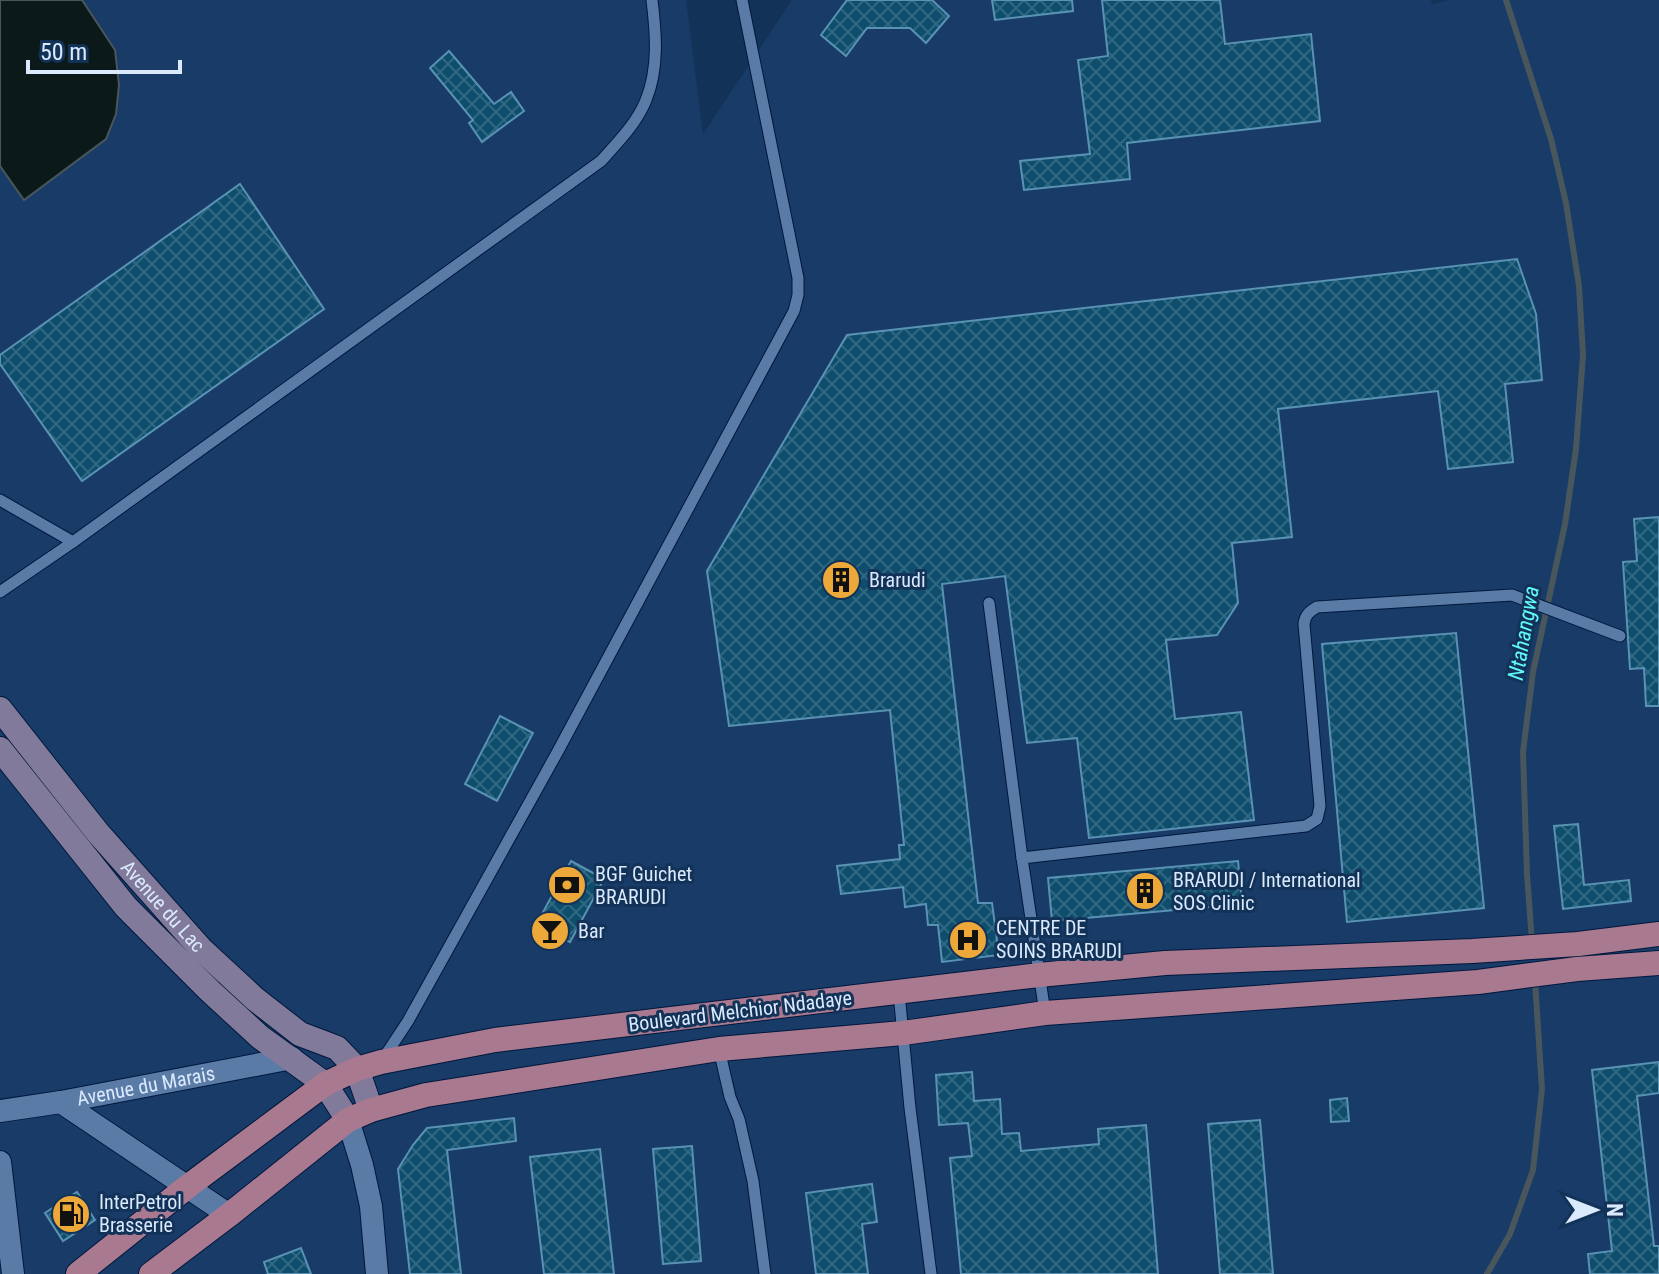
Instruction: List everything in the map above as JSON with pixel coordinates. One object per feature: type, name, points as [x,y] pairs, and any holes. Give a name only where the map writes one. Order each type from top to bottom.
[{"type":"main road","name":"Avenue du Lac","points":[[0,709],[98,833],[201,949],[288,1025],[300,1034],[337,1048],[357,1069]]},
{"type":"main road","name":"Avenue du Lac","points":[[0,749],[126,907],[260,1037],[292,1058],[360,1115]]},
{"type":"main road","name":"Boulevard Melchior Ndadaye","points":[[78,1274],[187,1187],[325,1084],[381,1062],[495,1040],[1039,975],[1165,963],[1578,944],[1659,934]]},
{"type":"main road","name":"Boulevard Melchior Ndadaye","points":[[151,1274],[360,1115],[426,1095],[719,1049],[903,1033],[1045,1013],[1478,982],[1577,969],[1659,963]]},
{"type":"main road","points":[[357,1069],[360,1115]]},
{"type":"street","name":"Avenue du Marais","points":[[0,1111],[292,1058]]},
{"type":"street","points":[[61,1102],[229,1215]]},
{"type":"street","points":[[360,1115],[362,1165],[371,1206],[377,1274]]},
{"type":"street","points":[[0,1162],[13,1274]]},
{"type":"lane","points":[[0,592],[601,161],[629,129],[646,100],[656,61],[652,0]]},
{"type":"lane","points":[[381,1062],[408,1021],[558,751],[794,311],[798,278],[742,0]]},
{"type":"lane","points":[[0,500],[73,542]]},
{"type":"lane","points":[[1022,858],[1306,826],[1317,819],[1320,806],[1304,624],[1309,612],[1317,607],[1512,595],[1620,636]]},
{"type":"lane","points":[[989,603],[1045,1013]]},
{"type":"lane","points":[[899,993],[931,1274]]},
{"type":"lane","points":[[719,1049],[753,1181],[765,1274]]},
{"type":"shaded area","points":[[0,0],[82,0],[115,50],[119,85],[116,114],[106,139],[24,200],[0,166]]},
{"type":"shaded area","points":[[82,0],[686,0],[703,134],[792,0],[1431,0],[1432,4],[1450,0],[1659,0],[1659,1274],[0,1274],[0,166],[24,199],[115,51]]},
{"type":"building","points":[[847,0],[932,0],[949,16],[926,43],[910,28],[867,28],[846,56],[821,35]]},
{"type":"building","points":[[992,0],[1072,0],[1073,11],[995,20]]},
{"type":"building","points":[[1102,0],[1220,0],[1225,44],[1311,34],[1320,121],[1127,143],[1130,179],[1024,190],[1020,161],[1090,154],[1078,60],[1108,56]]},
{"type":"building","points":[[449,51],[494,104],[511,92],[524,111],[482,142],[469,123],[473,120],[430,68]]},
{"type":"building","points":[[240,184],[324,309],[82,481],[0,364],[0,355]]},
{"type":"building","name":"Brarudi","points":[[1517,259],[1536,314],[1542,380],[1505,384],[1513,462],[1448,469],[1438,391],[1278,409],[1292,537],[1232,543],[1238,603],[1217,635],[1166,640],[1175,719],[1241,712],[1254,820],[1089,838],[1077,738],[1027,743],[1005,576],[942,584],[978,903],[992,903],[999,955],[942,962],[938,925],[928,925],[926,904],[905,907],[903,887],[841,894],[837,866],[900,859],[899,845],[904,845],[890,710],[729,726],[707,571],[847,335]]},
{"type":"building","points":[[1659,517],[1659,706],[1646,706],[1644,668],[1630,669],[1623,562],[1637,561],[1634,519]]},
{"type":"building","points":[[1456,633],[1484,908],[1347,922],[1322,644]]},
{"type":"building","points":[[500,716],[533,733],[497,801],[465,784]]},
{"type":"building","points":[[1578,824],[1584,885],[1629,880],[1631,901],[1563,909],[1554,826]]},
{"type":"building","points":[[571,861],[604,879],[570,942],[537,923]]},
{"type":"building","name":"BRARUDI / International SOS Clinic","points":[[1238,861],[1242,904],[1052,921],[1048,878]]},
{"type":"building","points":[[1659,1062],[1659,1093],[1637,1096],[1654,1246],[1659,1246],[1659,1274],[1590,1274],[1588,1254],[1612,1251],[1592,1070]]},
{"type":"building","points":[[972,1072],[974,1101],[1000,1099],[1002,1134],[1019,1133],[1021,1151],[1099,1144],[1098,1129],[1146,1125],[1158,1274],[961,1274],[950,1158],[972,1156],[968,1123],[939,1125],[936,1075]]},
{"type":"building","points":[[1347,1098],[1349,1121],[1331,1122],[1330,1100]]},
{"type":"building","points":[[514,1118],[516,1141],[447,1150],[461,1274],[410,1274],[398,1169],[413,1145],[427,1128]]},
{"type":"building","points":[[1260,1120],[1273,1274],[1220,1274],[1208,1124]]},
{"type":"building","points":[[692,1146],[701,1261],[663,1264],[653,1149]]},
{"type":"building","points":[[600,1149],[614,1274],[544,1274],[530,1157]]},
{"type":"building","points":[[872,1184],[877,1222],[862,1224],[868,1274],[816,1274],[806,1193]]},
{"type":"building","points":[[77,1192],[95,1220],[63,1241],[45,1213]]},
{"type":"building","points":[[301,1248],[311,1274],[268,1274],[264,1262]]},
{"type":"waterway","name":"Ntahangwa","points":[[1506,0],[1551,139],[1566,203],[1579,286],[1583,355],[1576,449],[1565,524],[1533,672],[1523,752],[1532,942]]},
{"type":"waterway","name":"Ntahangwa","points":[[1487,1274],[1510,1234],[1533,1170],[1542,1089],[1535,981]]},
{"type":"place","name":"Brarudi","points":[[841,580]]},
{"type":"place","name":"BGF Guichet BRARUDI","points":[[567,885]]},
{"type":"place","name":"BRARUDI / International SOS Clinic","points":[[1145,891]]},
{"type":"place","name":"Bar","points":[[550,931]]},
{"type":"place","name":"CENTRE DE SOINS BRARUDI","points":[[968,940]]},
{"type":"place","name":"InterPetrol Brasserie","points":[[71,1214]]}]
